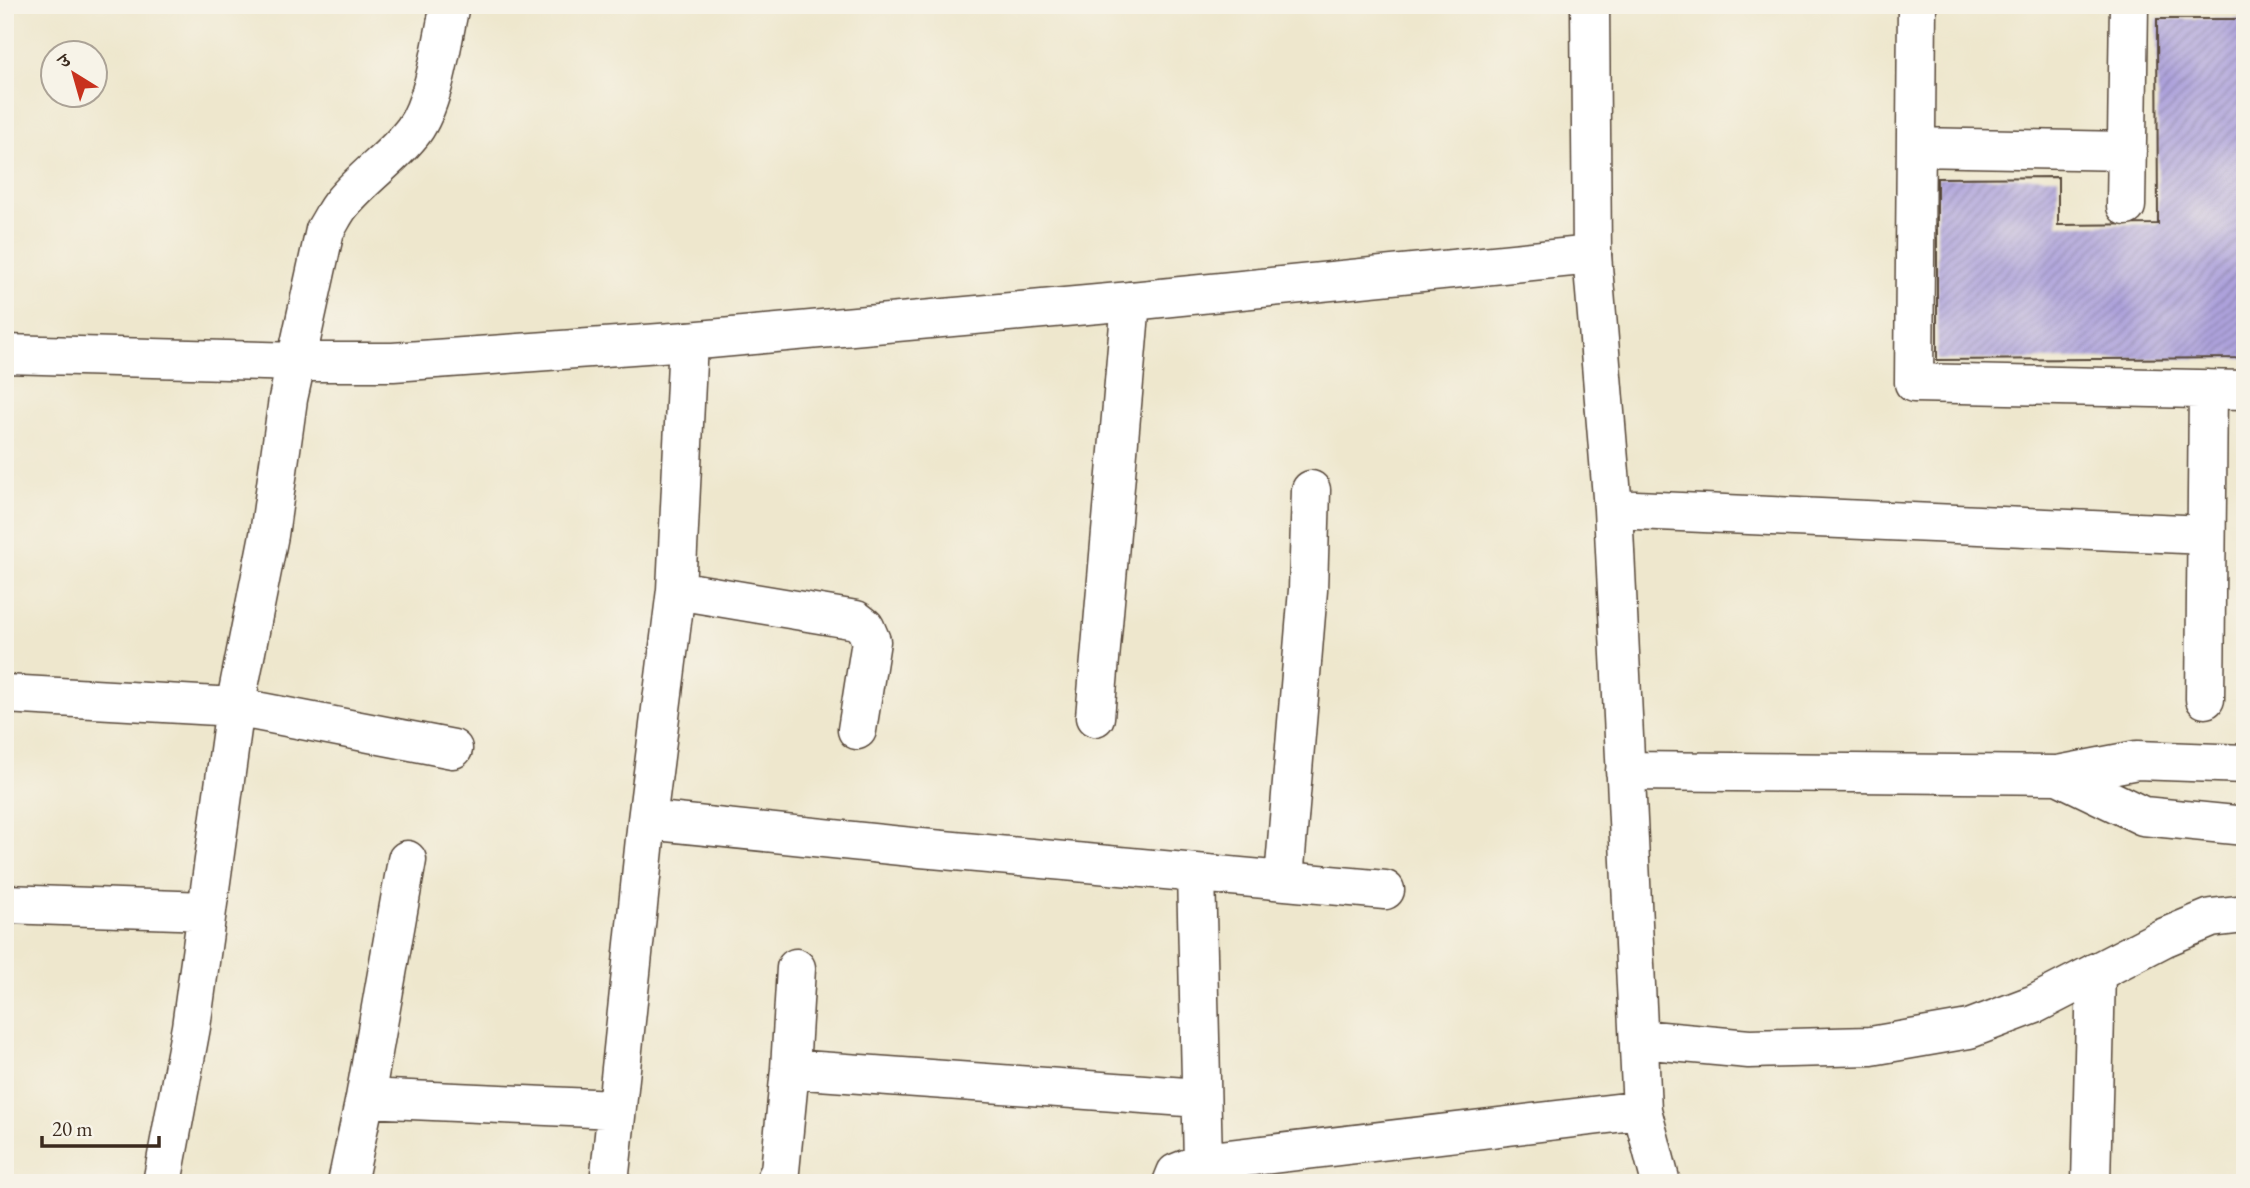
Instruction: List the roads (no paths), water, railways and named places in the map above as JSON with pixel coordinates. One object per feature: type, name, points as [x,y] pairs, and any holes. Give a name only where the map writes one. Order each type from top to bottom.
[{"type":"street","points":[[162,1183],[191,1027],[235,707],[269,535],[288,400],[326,230],[339,205],[401,146],[416,127],[429,99],[450,5]]},
{"type":"street","points":[[1590,5],[1592,255],[1613,509],[1642,1110],[1661,1183]]},
{"type":"street","points":[[1917,5],[1914,383],[2227,390],[2206,536],[2205,699]]},
{"type":"street","points":[[2126,206],[2129,5]]},
{"type":"street","points":[[1916,146],[2127,151]]},
{"type":"street","points":[[5,354],[393,362],[688,341],[1131,301],[1592,255]]},
{"type":"street","points":[[1095,717],[1131,301]]},
{"type":"street","points":[[621,1183],[609,1182],[647,820],[676,590],[688,341]]},
{"type":"street","points":[[1284,879],[1308,590],[1311,490]]},
{"type":"street","points":[[1613,509],[2206,536]]},
{"type":"street","points":[[676,590],[856,620],[865,627],[871,641],[857,730]]},
{"type":"street","points":[[5,694],[235,707],[453,749]]},
{"type":"street","points":[[1625,771],[2058,775],[2137,760],[2245,764]]},
{"type":"street","points":[[2058,775],[2143,816],[2245,826]]},
{"type":"street","points":[[647,820],[1385,890]]},
{"type":"street","points":[[347,1183],[365,1098],[407,860]]},
{"type":"street","points":[[1196,873],[1203,1162]]},
{"type":"street","points":[[5,904],[207,911]]},
{"type":"street","points":[[1640,1039],[1748,1049],[1871,1046],[1969,1029],[2035,1003],[2163,938],[2211,918],[2245,914]]},
{"type":"street","points":[[774,1183],[780,1171],[796,968]]},
{"type":"street","points":[[2091,1183],[2096,972]]},
{"type":"street","points":[[790,1069],[1200,1098]]},
{"type":"street","points":[[365,1098],[616,1109]]},
{"type":"street","points":[[1172,1183],[1176,1173],[1203,1162],[1642,1110]]}]
